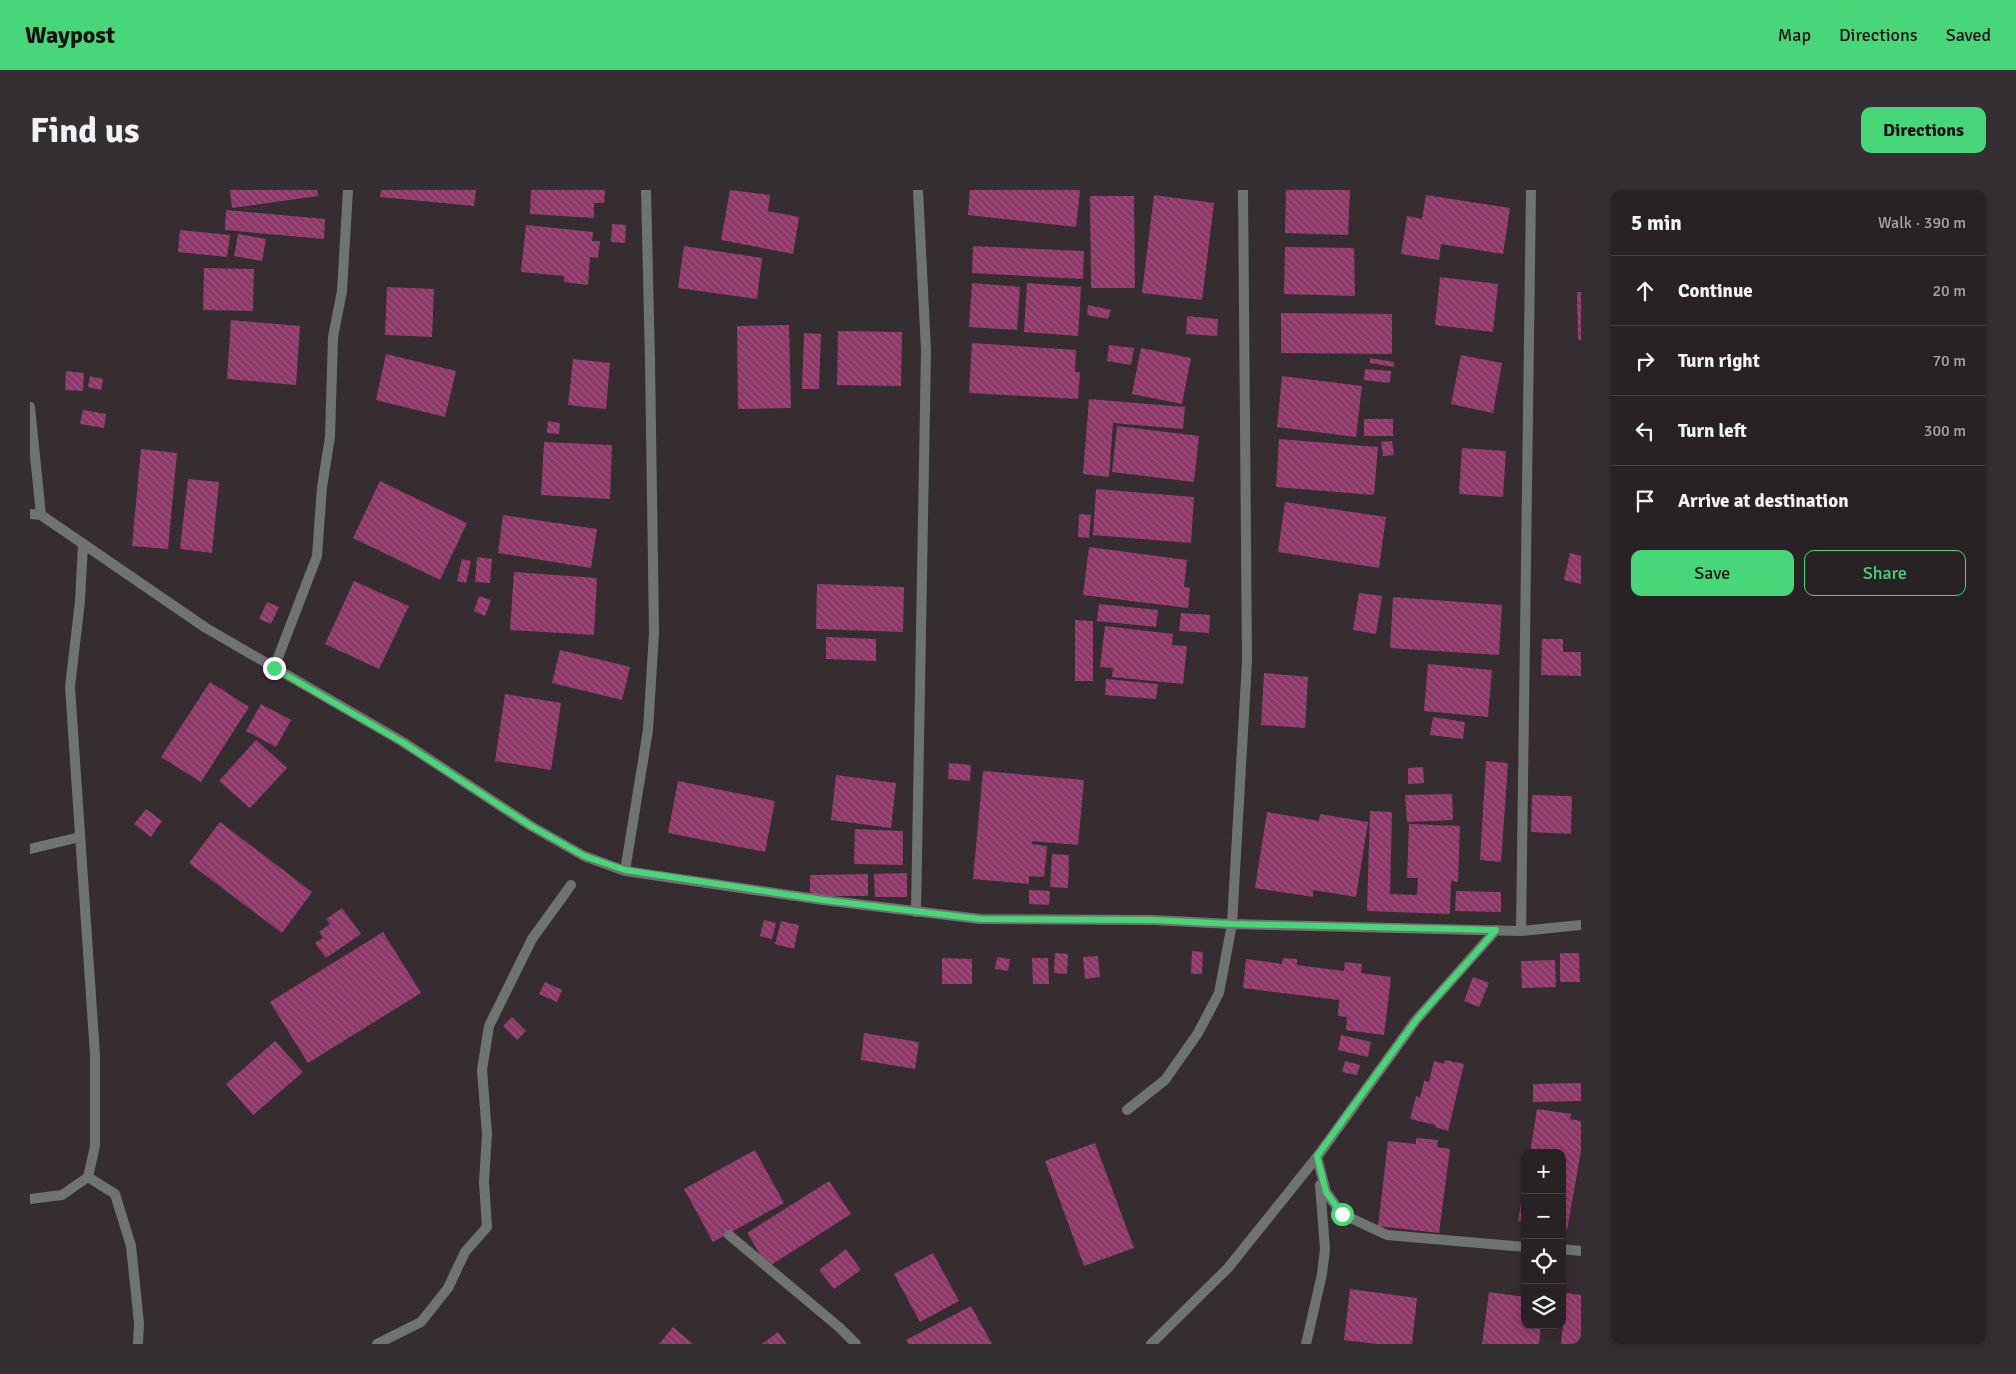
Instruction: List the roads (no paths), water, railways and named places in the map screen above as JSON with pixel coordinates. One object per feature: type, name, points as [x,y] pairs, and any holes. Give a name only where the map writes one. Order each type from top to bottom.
[{"type":"street","points":[[274,668],[317,556],[322,487],[330,437],[333,337],[342,291],[348,190]]},
{"type":"street","points":[[625,870],[648,730],[654,633],[646,190]]},
{"type":"street","points":[[916,912],[926,350],[918,190]]},
{"type":"street","points":[[1127,1110],[1165,1080],[1198,1033],[1220,993],[1232,924],[1247,661],[1243,190]]},
{"type":"street","points":[[1521,931],[1531,190]]},
{"type":"street","points":[[30,408],[41,515]]},
{"type":"street","points":[[30,514],[41,515],[206,628],[402,742],[531,826],[584,856],[625,870],[916,912],[980,919],[1153,920],[1232,924],[1521,931],[1581,925]]},
{"type":"street","points":[[30,1198],[62,1196],[88,1176],[95,1146],[95,1073],[70,687],[80,601],[83,544]]},
{"type":"street","points":[[30,849],[80,837]]},
{"type":"street","points":[[377,1344],[421,1322],[448,1288],[465,1252],[487,1227],[484,1182],[487,1134],[482,1070],[489,1026],[532,939],[571,885]]},
{"type":"street","points":[[1150,1344],[1228,1268],[1317,1156],[1416,1020],[1496,930]]},
{"type":"street","points":[[1317,1156],[1326,1192],[1342,1214],[1387,1235],[1521,1247]]},
{"type":"street","points":[[1306,1344],[1322,1274],[1325,1249],[1317,1156]]},
{"type":"street","points":[[88,1176],[114,1194],[131,1246],[138,1344]]},
{"type":"street","points":[[729,1235],[840,1328],[856,1344]]},
{"type":"street","points":[[1566,1250],[1581,1251]]}]
